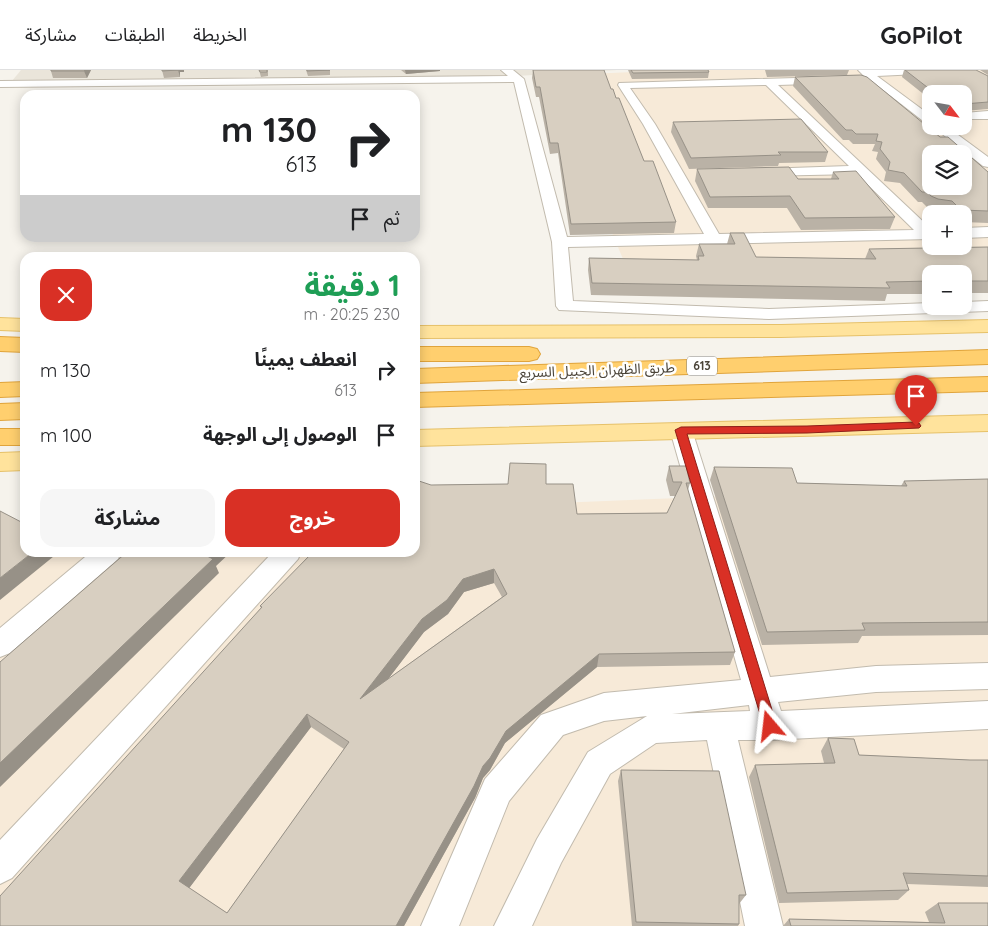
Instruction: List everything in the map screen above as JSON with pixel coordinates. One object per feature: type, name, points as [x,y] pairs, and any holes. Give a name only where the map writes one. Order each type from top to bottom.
[{"type":"highway","points":[[0,344],[20,345]]},
{"type":"highway","points":[[420,354],[984,357]]},
{"type":"highway","name":"طريق الظهران الجبيل السريع","points":[[420,376],[984,357]]},
{"type":"highway","name":"طريق الظهران الجبيل السريع","points":[[420,400],[988,384]]},
{"type":"highway","points":[[0,390],[20,389]]},
{"type":"highway","points":[[0,412],[20,411]]},
{"type":"highway","points":[[0,437],[20,437]]},
{"type":"main road","points":[[0,324],[20,325]]},
{"type":"main road","points":[[420,332],[781,331],[988,326]]},
{"type":"main road","points":[[420,438],[681,430],[807,430],[988,423]]},
{"type":"main road","points":[[0,462],[20,461]]},
{"type":"street","points":[[0,83],[8,70]]},
{"type":"street","points":[[106,83],[110,70]]},
{"type":"street","points":[[394,70],[405,80]]},
{"type":"street","points":[[714,238],[677,175],[654,124],[623,85],[768,81],[939,70]]},
{"type":"street","points":[[0,83],[405,80],[512,74],[560,242],[565,306],[768,314],[988,306]]},
{"type":"street","points":[[869,74],[922,114]]},
{"type":"street","points":[[768,81],[922,228]]},
{"type":"street","points":[[972,116],[988,115]]},
{"type":"street","points":[[791,121],[810,121]]},
{"type":"street","points":[[950,135],[988,163]]},
{"type":"street","points":[[745,173],[860,170]]},
{"type":"street","points":[[677,175],[696,174]]},
{"type":"street","points":[[972,233],[988,232]]},
{"type":"street","points":[[560,242],[922,234]]},
{"type":"street","points":[[681,430],[770,726]]},
{"type":"street","points":[[0,645],[103,557]]},
{"type":"street","points":[[0,866],[284,557]]},
{"type":"street","points":[[440,926],[497,790],[552,725],[604,707],[876,679],[988,676]]},
{"type":"street","points":[[513,926],[549,851],[599,763],[651,729],[719,725],[770,726],[988,715]]},
{"type":"street","points":[[719,725],[764,926]]},
{"type":"shaded area","points":[[21,70],[617,70],[498,77],[12,81]]},
{"type":"shaded area","points":[[677,70],[988,70],[988,284],[972,277],[972,265],[922,265],[922,274],[635,287],[545,76]]},
{"type":"shaded area","points":[[988,485],[988,926],[0,926],[0,537],[20,549],[20,557],[420,557],[420,509]]},
{"type":"building","points":[[51,70],[85,70],[51,71]]},
{"type":"building","points":[[533,70],[604,70],[611,89],[613,89],[616,98],[619,98],[644,161],[653,161],[676,222],[571,224],[558,143],[550,143],[540,87],[536,87]]},
{"type":"building","points":[[631,70],[708,70],[709,72],[633,73]]},
{"type":"building","points":[[905,70],[976,70],[988,76],[988,102],[972,103],[972,85],[924,85]]},
{"type":"building","points":[[861,75],[867,77],[922,122],[922,135],[948,137],[957,145],[922,145],[922,192],[904,173],[888,170],[890,162],[880,149],[882,142],[876,141],[878,134],[856,134],[852,130],[846,130],[795,77]]},
{"type":"building","points":[[801,119],[828,152],[778,152],[781,155],[691,158],[673,122]]},
{"type":"building","points":[[972,158],[988,172],[988,211],[972,210],[972,205],[956,205],[952,201],[931,196],[972,195]]},
{"type":"building","points":[[789,167],[798,179],[839,179],[833,172],[856,171],[895,217],[805,218],[790,196],[710,197],[697,169]]},
{"type":"building","points":[[730,233],[744,233],[756,257],[876,259],[869,249],[922,248],[922,255],[972,255],[972,247],[988,247],[988,281],[972,281],[972,265],[922,265],[922,281],[886,282],[890,288],[592,283],[589,258],[699,260],[698,256],[704,256],[699,244],[735,244]]},
{"type":"building","points":[[510,463],[546,464],[546,484],[573,484],[577,514],[667,513],[682,482],[673,482],[669,466],[686,466],[690,483],[686,483],[735,652],[599,654],[506,731],[483,766],[474,786],[396,926],[0,926],[0,896],[262,607],[260,606],[308,557],[420,557],[420,481],[431,485],[508,484]],"holes":[[[494,569],[507,594],[360,699],[422,619],[447,600],[463,579]],[[307,714],[349,742],[227,913],[179,881]]]},
{"type":"building","points":[[714,467],[792,468],[797,483],[907,486],[904,481],[988,479],[988,622],[862,623],[865,630],[767,632]]},
{"type":"building","points":[[0,511],[20,521],[20,557],[27,557],[0,578]]},
{"type":"building","points":[[121,557],[209,557],[213,559],[0,763],[0,662]]},
{"type":"building","points":[[828,738],[854,739],[859,755],[988,760],[988,876],[903,873],[909,890],[787,893],[755,765],[835,763]]},
{"type":"building","points":[[621,770],[719,771],[746,895],[739,895],[739,924],[636,922]]},
{"type":"building","points":[[938,903],[988,903],[988,926],[791,926],[789,919],[945,923]]},
{"type":"route","points":[[770,726],[681,430],[807,430],[916,426]]}]
